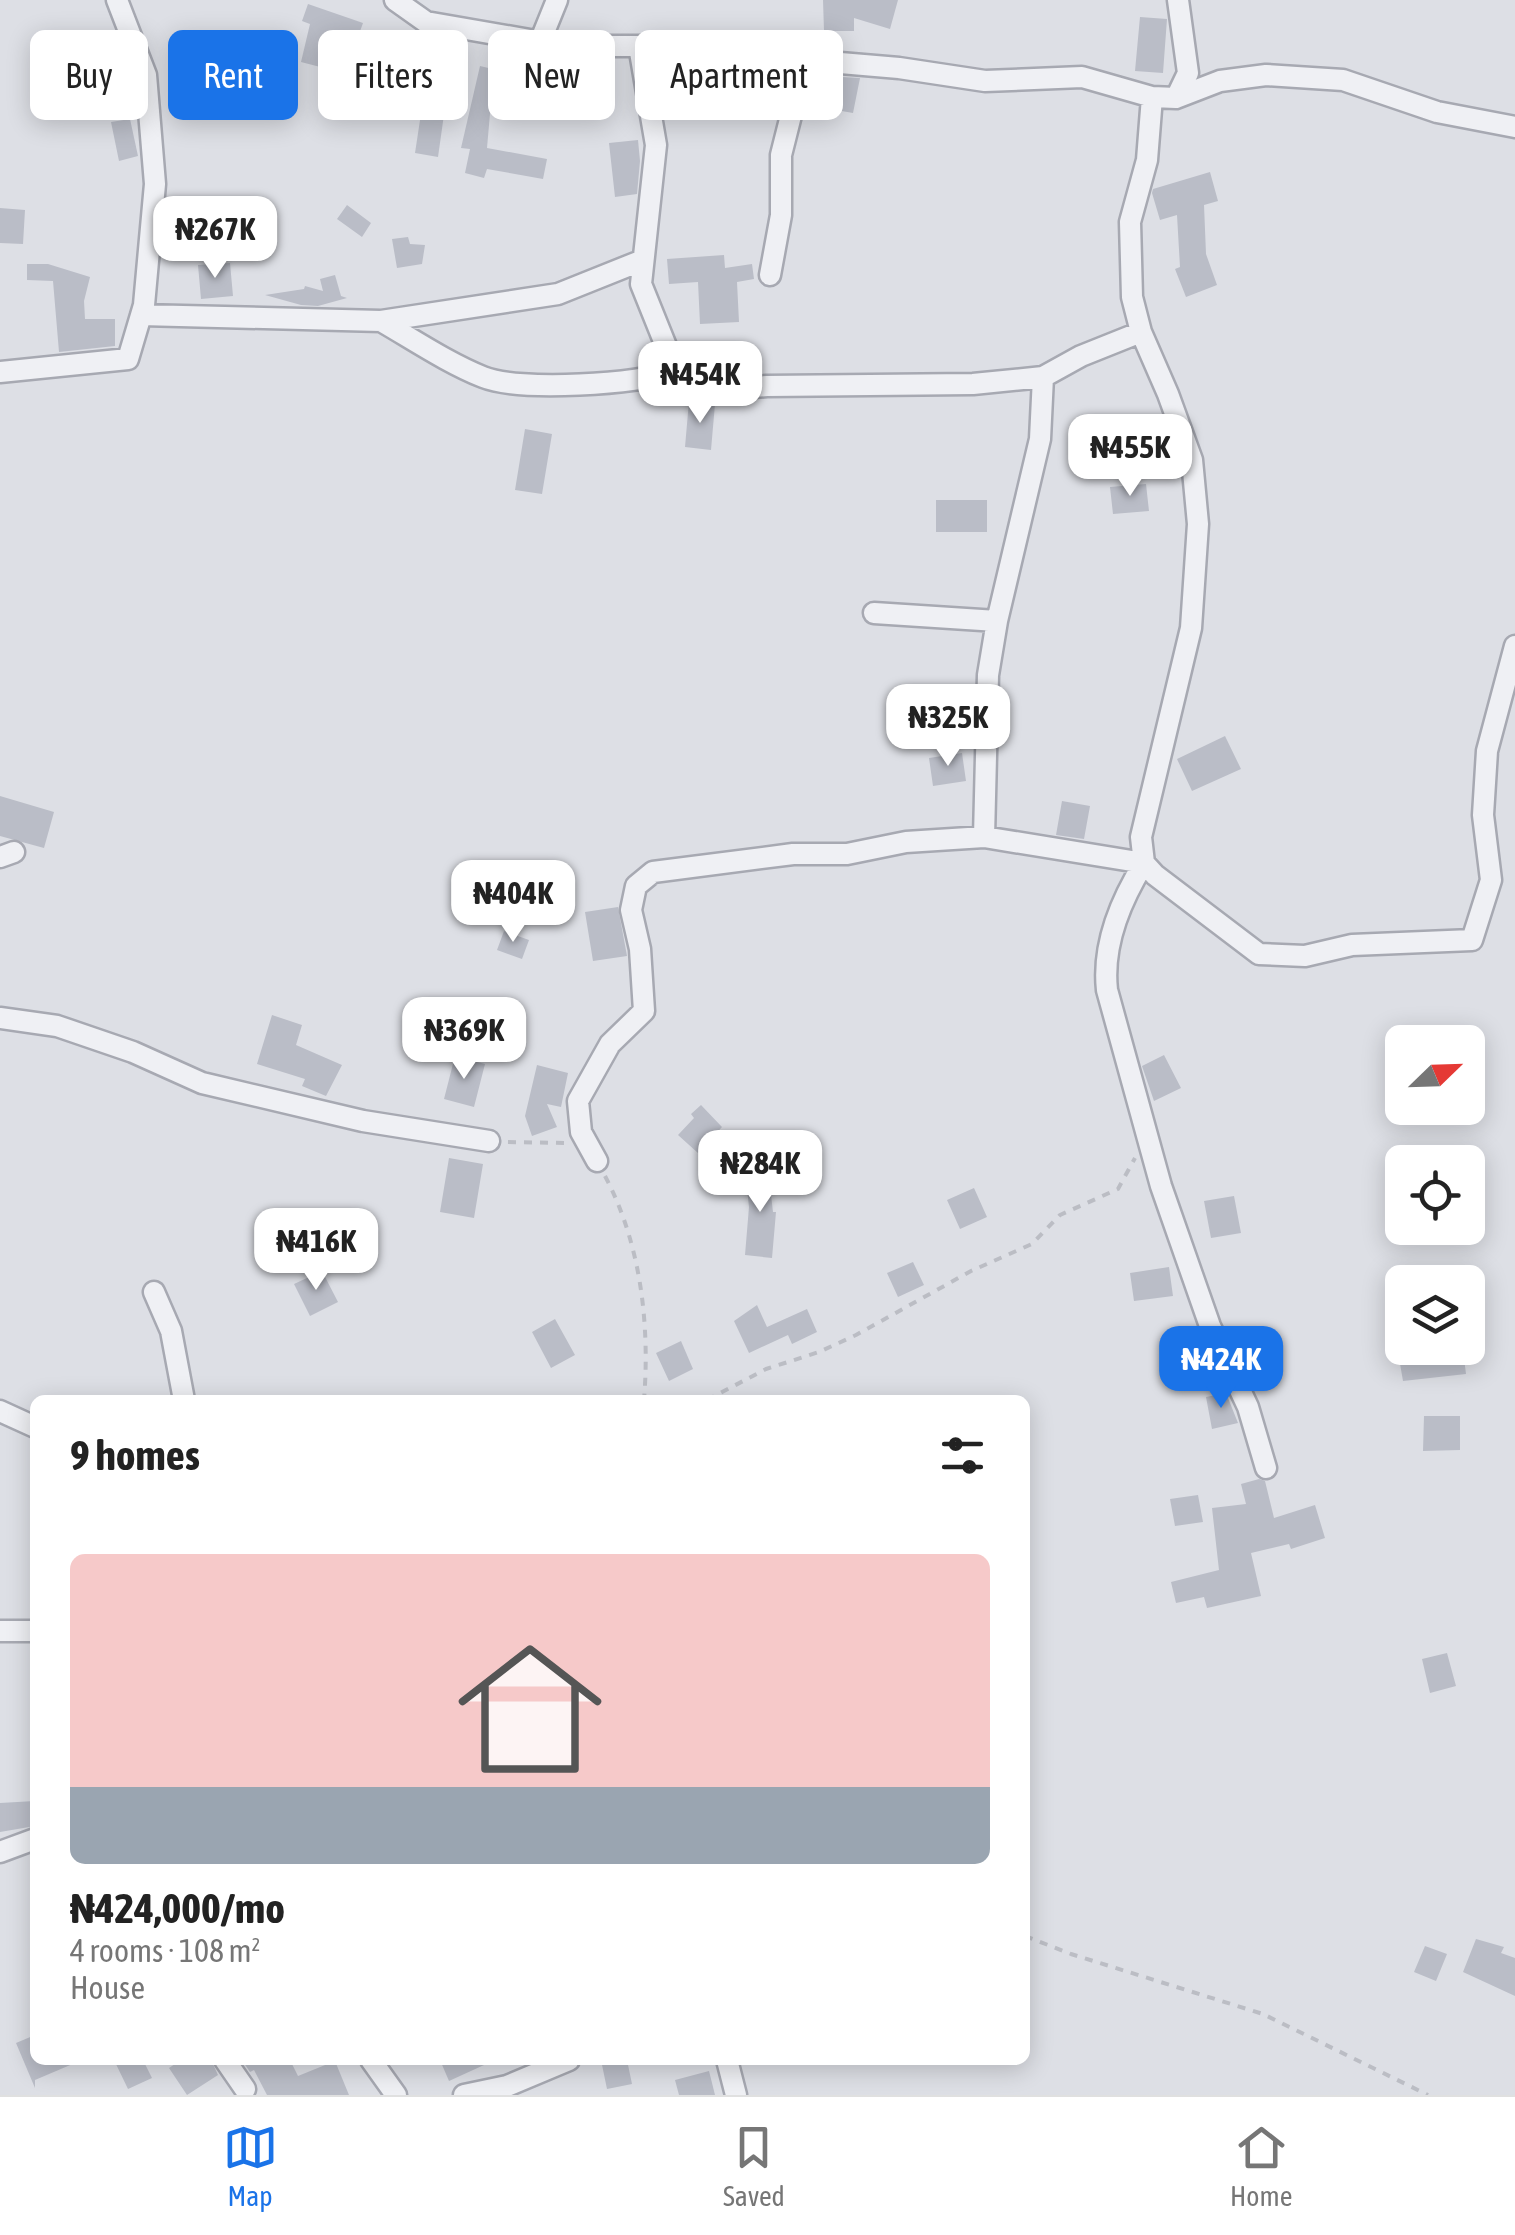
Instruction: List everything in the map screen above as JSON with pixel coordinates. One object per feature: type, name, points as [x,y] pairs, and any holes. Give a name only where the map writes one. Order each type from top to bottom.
[{"type":"street","points":[[0,372],[128,358],[141,315],[152,242],[153,166],[146,75],[118,0]]},
{"type":"street","points":[[395,0],[426,22],[488,33]]},
{"type":"street","points":[[545,30],[557,0]]},
{"type":"street","points":[[1176,98],[1188,73],[1178,0]]},
{"type":"street","points":[[843,63],[985,81],[1082,77],[1152,97],[1176,98],[1220,81],[1266,75],[1343,80],[1437,112],[1515,128]]},
{"type":"street","points":[[1152,97],[1147,160],[1130,222],[1128,259],[1140,332],[1192,460],[1198,524],[1191,628],[1140,837],[1144,863],[1117,917],[1105,971],[1114,1020],[1126,1050],[1148,1143],[1196,1289],[1248,1406],[1266,1468]]},
{"type":"street","points":[[652,120],[656,145],[641,284],[676,371],[686,383],[701,390],[973,384],[1043,377],[1081,356],[1140,332]]},
{"type":"street","points":[[770,275],[782,215],[781,155],[790,120]]},
{"type":"street","points":[[141,315],[380,321],[558,294],[643,260]]},
{"type":"street","points":[[380,321],[486,379],[560,386],[655,378],[676,371]]},
{"type":"street","points":[[984,837],[988,675],[1040,439],[1043,377]]},
{"type":"street","points":[[874,613],[997,621]]},
{"type":"street","points":[[597,1160],[581,1132],[578,1101],[610,1044],[644,1011],[640,948],[631,910],[636,886],[653,872],[793,854],[847,854],[920,840],[984,837],[1144,863],[1258,954],[1306,956],[1352,945],[1472,940],[1492,880],[1483,815],[1487,750],[1515,646]]},
{"type":"street","points":[[0,1018],[58,1026],[133,1052],[202,1083],[363,1121],[489,1141]]},
{"type":"street","points":[[154,1292],[171,1331],[183,1395]]},
{"type":"street","points":[[0,1411],[30,1425]]},
{"type":"street","points":[[0,1631],[30,1631]]},
{"type":"street","points":[[0,1852],[30,1841]]},
{"type":"street","points":[[228,2065],[245,2089]]},
{"type":"street","points":[[374,2065],[396,2095]]},
{"type":"street","points":[[464,2095],[508,2086],[557,2065]]},
{"type":"street","points":[[728,2065],[736,2095]]},
{"type":"path","points":[[489,1141],[572,1142]]},
{"type":"path","points":[[715,1395],[766,1368],[819,1352],[856,1335],[970,1271],[1032,1244],[1060,1215],[1118,1189],[1148,1143]]},
{"type":"path","points":[[597,1160],[611,1186],[633,1249],[642,1293],[647,1365],[644,1395]]},
{"type":"path","points":[[1030,1938],[1264,2014],[1428,2095]]},
{"type":"building","points":[[823,0],[898,0],[890,29],[854,18],[854,31],[824,30]]},
{"type":"building","points":[[308,4],[363,23],[360,30],[318,30],[318,66],[301,62],[310,24],[302,21]]},
{"type":"building","points":[[1140,17],[1167,19],[1163,73],[1135,71]]},
{"type":"building","points":[[480,66],[488,68],[487,148],[547,159],[543,179],[487,169],[484,178],[465,173],[470,149],[461,148]]},
{"type":"building","points":[[843,77],[860,78],[853,113],[843,111]]},
{"type":"building","points":[[130,120],[138,156],[119,161],[111,122]]},
{"type":"building","points":[[420,120],[443,120],[438,157],[415,153]]},
{"type":"building","points":[[638,140],[637,194],[615,197],[609,143]]},
{"type":"building","points":[[1210,172],[1218,201],[1204,205],[1206,254],[1217,285],[1186,297],[1175,269],[1180,267],[1177,215],[1160,220],[1152,193],[1153,189]]},
{"type":"building","points":[[347,205],[371,223],[362,237],[337,219]]},
{"type":"building","points":[[0,208],[25,210],[23,244],[0,243]]},
{"type":"building","points":[[408,237],[410,244],[425,245],[422,264],[397,268],[392,239]]},
{"type":"building","points":[[724,255],[725,268],[752,264],[754,279],[737,282],[739,322],[700,324],[698,282],[669,284],[667,259]]},
{"type":"building","points":[[230,263],[233,296],[201,299],[198,265]]},
{"type":"building","points":[[27,264],[48,264],[90,277],[84,301],[85,319],[115,319],[115,346],[59,352],[53,281],[27,280]]},
{"type":"building","points":[[335,275],[341,296],[347,298],[318,306],[265,295],[305,286],[323,291],[320,279]]},
{"type":"building","points":[[689,401],[715,404],[711,450],[685,447]]},
{"type":"building","points":[[525,429],[552,434],[542,494],[515,490]]},
{"type":"building","points":[[1146,484],[1149,511],[1113,514],[1110,487]]},
{"type":"building","points":[[936,500],[987,500],[987,532],[936,532]]},
{"type":"building","points":[[1225,736],[1241,769],[1192,791],[1177,759]]},
{"type":"building","points":[[962,753],[966,781],[933,786],[929,758]]},
{"type":"building","points":[[0,796],[54,812],[44,848],[0,836]]},
{"type":"building","points":[[1062,801],[1090,806],[1084,839],[1056,835]]},
{"type":"building","points":[[618,907],[627,956],[593,961],[585,912]]},
{"type":"building","points":[[504,931],[529,940],[522,959],[497,950]]},
{"type":"building","points":[[272,1015],[302,1025],[296,1045],[342,1065],[326,1096],[302,1086],[305,1079],[257,1064]]},
{"type":"building","points":[[1164,1055],[1181,1088],[1154,1101],[1142,1066]]},
{"type":"building","points":[[455,1056],[485,1064],[474,1107],[444,1099]]},
{"type":"building","points":[[537,1065],[568,1073],[561,1107],[547,1104],[557,1127],[532,1136],[525,1116]]},
{"type":"building","points":[[701,1105],[722,1127],[698,1153],[678,1135]]},
{"type":"building","points":[[449,1158],[483,1164],[474,1218],[440,1212]]},
{"type":"building","points":[[768,1168],[776,1212],[772,1258],[745,1255],[749,1207],[745,1171]]},
{"type":"building","points":[[974,1188],[987,1217],[960,1229],[947,1200]]},
{"type":"building","points":[[1234,1196],[1241,1233],[1211,1238],[1204,1201]]},
{"type":"building","points":[[913,1262],[924,1285],[898,1297],[887,1273]]},
{"type":"building","points":[[1169,1267],[1173,1296],[1134,1301],[1130,1273]]},
{"type":"building","points":[[322,1271],[338,1302],[310,1316],[294,1284]]},
{"type":"building","points":[[757,1305],[767,1327],[807,1309],[817,1332],[792,1344],[788,1335],[749,1353],[734,1321]]},
{"type":"building","points":[[555,1319],[575,1355],[551,1368],[532,1332]]},
{"type":"building","points":[[681,1341],[693,1369],[669,1381],[656,1353]]},
{"type":"building","points":[[1400,1365],[1465,1365],[1466,1374],[1403,1381]]},
{"type":"building","points":[[1226,1393],[1238,1423],[1212,1429],[1206,1397]]},
{"type":"building","points":[[1424,1416],[1460,1416],[1460,1450],[1423,1451]]},
{"type":"building","points":[[1265,1481],[1274,1518],[1315,1505],[1325,1538],[1291,1549],[1289,1544],[1251,1553],[1261,1596],[1207,1608],[1204,1597],[1176,1603],[1171,1582],[1219,1570],[1212,1508],[1246,1504],[1241,1484]]},
{"type":"building","points":[[1198,1495],[1203,1522],[1175,1526],[1170,1499]]},
{"type":"building","points":[[1447,1653],[1456,1686],[1430,1693],[1422,1659]]},
{"type":"building","points":[[30,1801],[30,1827],[0,1832],[0,1803]]},
{"type":"building","points":[[1476,1939],[1504,1947],[1501,1953],[1515,1958],[1515,1996],[1463,1972]]},
{"type":"building","points":[[1425,1946],[1447,1954],[1436,1981],[1414,1972]]},
{"type":"building","points":[[30,2037],[30,2065],[70,2065],[35,2080],[35,2088],[16,2043]]},
{"type":"building","points":[[116,2065],[146,2065],[152,2078],[128,2089]]},
{"type":"building","points":[[213,2065],[218,2075],[187,2095],[169,2068]]},
{"type":"building","points":[[245,2065],[292,2065],[298,2076],[325,2065],[337,2065],[349,2095],[267,2095],[254,2070],[250,2072]]},
{"type":"building","points":[[442,2065],[484,2065],[449,2081]]},
{"type":"building","points":[[602,2065],[628,2065],[632,2084],[607,2089]]},
{"type":"building","points":[[709,2071],[715,2095],[679,2095],[675,2080]]}]
